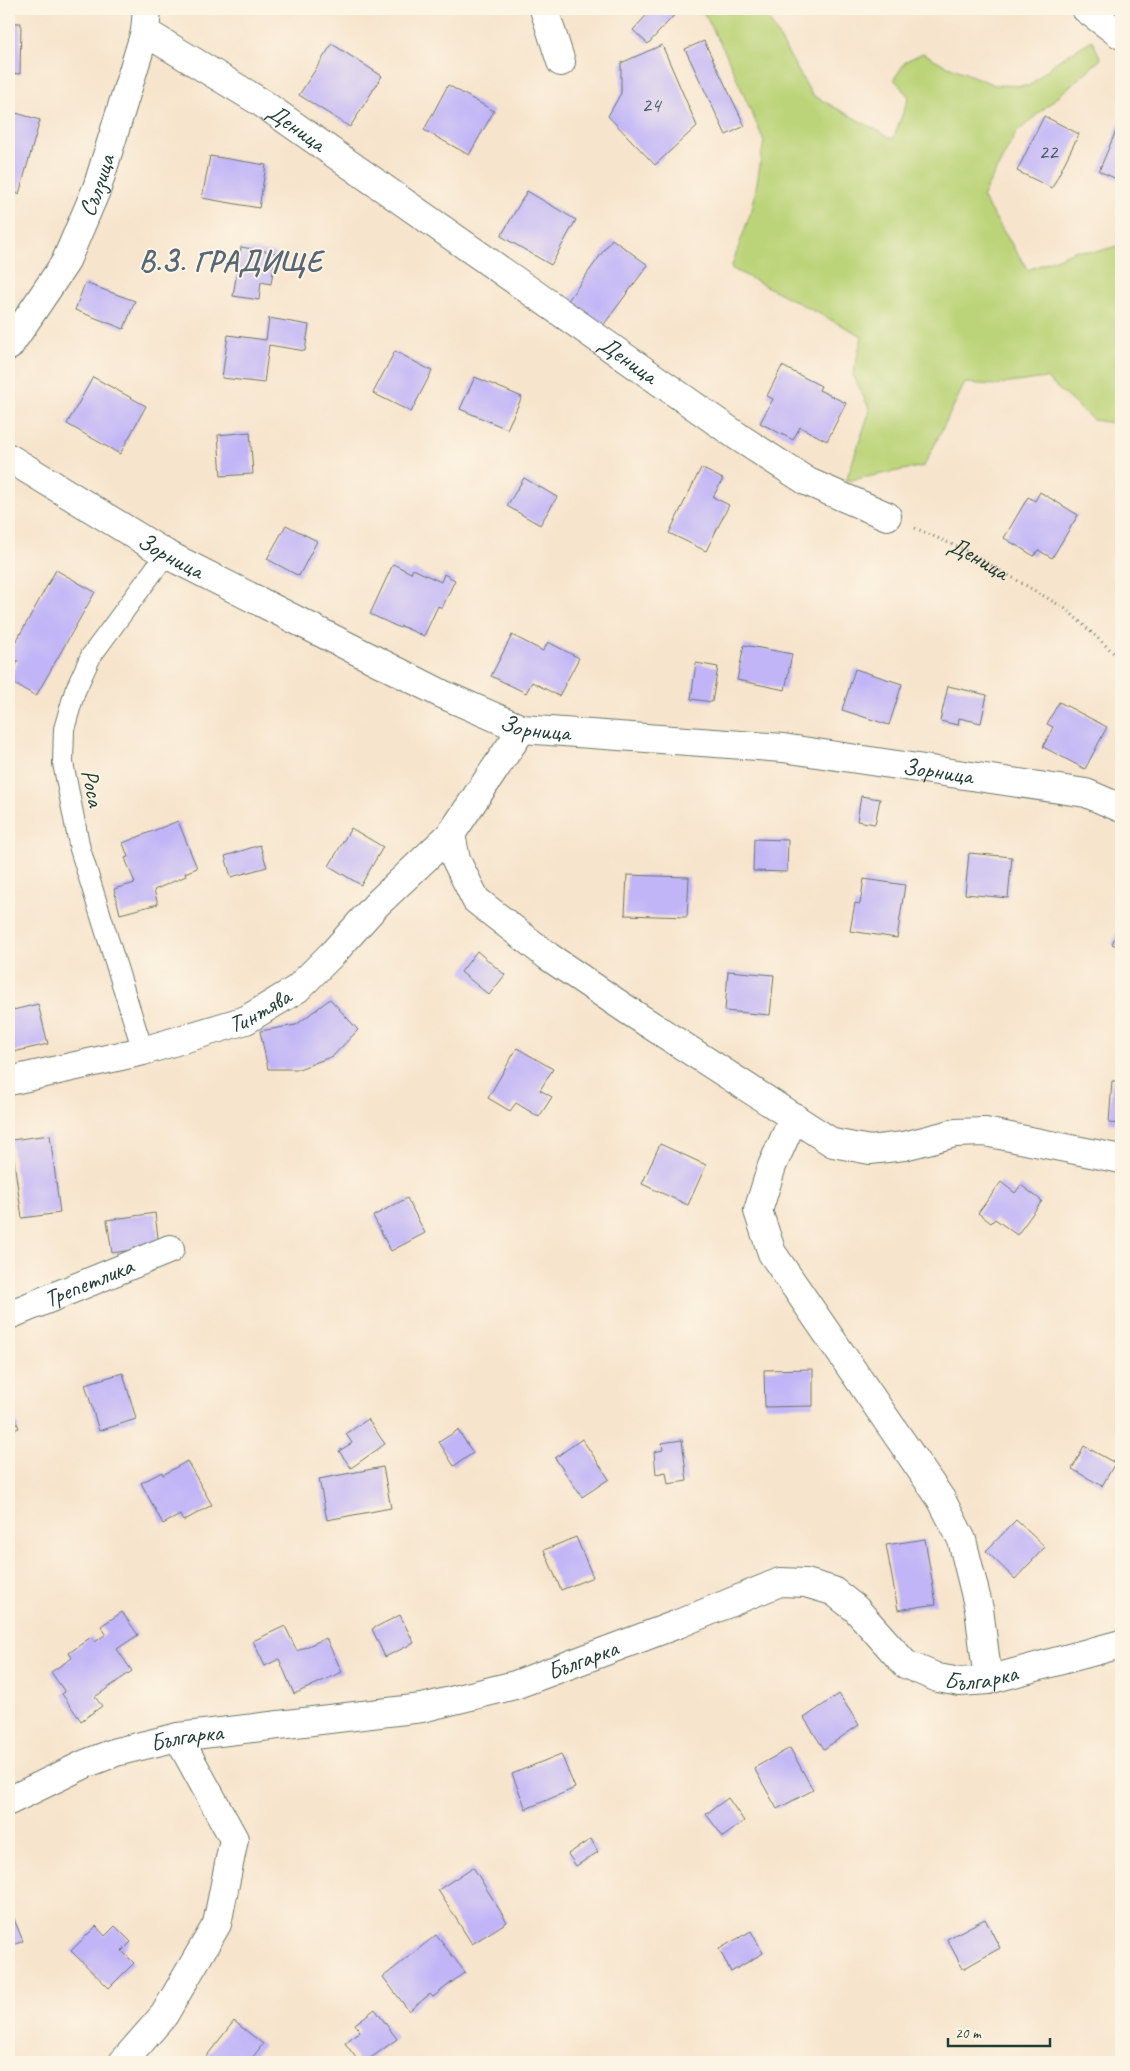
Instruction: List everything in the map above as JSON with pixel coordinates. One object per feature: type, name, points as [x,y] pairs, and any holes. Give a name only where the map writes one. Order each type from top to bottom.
[{"type":"street","points":[[544,9],[561,62]]},
{"type":"street","points":[[1086,9],[1121,35]]},
{"type":"street","name":"Сълзица","points":[[9,346],[65,263],[97,188],[146,20]]},
{"type":"street","name":"Деница","points":[[146,20],[740,438],[808,482],[887,516]]},
{"type":"street","name":"Зорница","points":[[9,458],[166,554],[442,694],[522,729],[783,748],[1086,793],[1121,808]]},
{"type":"street","name":"Тинтява","points":[[9,1080],[143,1051],[246,1020],[297,989],[334,952],[378,903],[451,834],[522,729]]},
{"type":"street","points":[[451,834],[456,860],[476,900],[549,957],[834,1143],[870,1150],[904,1146],[955,1133],[985,1132],[1121,1159]]},
{"type":"street","points":[[794,1117],[772,1166],[758,1211],[772,1253],[860,1383],[922,1470],[945,1507],[962,1540],[979,1608],[988,1680]]},
{"type":"street","name":"Трепетлика","points":[[9,1315],[170,1249]]},
{"type":"street","name":"Българка","points":[[9,1801],[85,1764],[116,1752],[178,1736],[422,1708],[515,1685],[678,1624],[780,1582],[806,1583],[834,1591],[856,1609],[905,1664],[938,1678],[960,1682],[988,1680],[1121,1644]]},
{"type":"street","points":[[123,2062],[164,2015],[217,1924],[234,1839],[178,1736]]},
{"type":"lane","name":"Роса","points":[[143,1051],[80,849],[63,763],[64,729],[75,691],[91,656],[166,554]]},
{"type":"path","name":"Деница","points":[[887,516],[969,552],[1066,609],[1116,655],[1121,663]]},
{"type":"green space","points":[[698,9],[765,9],[764,11],[812,95],[893,139],[909,97],[894,79],[906,61],[923,53],[943,64],[995,85],[1029,86],[1056,62],[1092,40],[1101,59],[1016,133],[982,197],[1028,270],[1077,250],[1096,252],[1120,245],[1121,424],[1093,420],[1046,378],[995,385],[965,383],[924,466],[846,481],[870,410],[853,375],[862,336],[731,268],[753,206],[764,141],[726,54],[705,15]]},
{"type":"building","points":[[652,9],[674,9],[677,12],[648,44],[633,30]]},
{"type":"building","points":[[9,23],[21,23],[20,74],[9,73]]},
{"type":"building","points":[[704,41],[745,126],[726,135],[685,49]]},
{"type":"building","points":[[332,44],[382,76],[350,127],[299,95]]},
{"type":"building","points":[[662,45],[697,126],[655,165],[608,116],[621,93],[621,63]]},
{"type":"building","points":[[448,85],[494,111],[469,155],[424,130]]},
{"type":"building","points":[[9,111],[40,120],[19,194],[9,191]]},
{"type":"building","points":[[1044,116],[1079,134],[1052,188],[1017,171]]},
{"type":"building","points":[[1121,119],[1121,181],[1099,171]]},
{"type":"building","points":[[210,156],[266,165],[259,208],[202,198]]},
{"type":"building","points":[[527,191],[576,220],[551,265],[501,236]]},
{"type":"building","points":[[612,239],[648,265],[602,327],[567,302]]},
{"type":"building","points":[[241,247],[276,253],[271,284],[261,282],[259,300],[233,296]]},
{"type":"building","points":[[85,283],[135,301],[124,329],[75,310]]},
{"type":"building","points":[[269,318],[309,325],[305,351],[269,345],[264,383],[222,378],[228,335],[266,340]]},
{"type":"building","points":[[395,351],[432,371],[411,412],[373,393]]},
{"type":"building","points":[[782,366],[821,386],[819,390],[846,403],[827,441],[800,427],[793,440],[760,423],[773,399],[767,396]]},
{"type":"building","points":[[93,377],[146,406],[120,454],[67,424]]},
{"type":"building","points":[[475,377],[522,397],[507,429],[460,409]]},
{"type":"building","points":[[250,432],[253,474],[221,476],[218,435]]},
{"type":"building","points":[[701,468],[723,479],[713,497],[729,505],[706,551],[669,533]]},
{"type":"building","points":[[524,478],[557,497],[540,525],[507,506]]},
{"type":"building","points":[[1040,492],[1078,515],[1052,558],[1038,550],[1034,556],[1004,538],[1028,497],[1035,501]]},
{"type":"building","points":[[286,525],[317,541],[299,576],[267,559]]},
{"type":"building","points":[[393,564],[411,573],[413,569],[441,582],[444,574],[455,580],[442,608],[438,606],[424,636],[401,626],[400,628],[370,614]]},
{"type":"building","points":[[56,570],[95,592],[36,696],[9,681],[18,661],[9,656],[9,654]]},
{"type":"building","points":[[512,635],[543,651],[548,642],[579,658],[559,696],[532,682],[526,693],[491,676]]},
{"type":"building","points":[[744,645],[792,654],[785,690],[737,680]]},
{"type":"building","points":[[696,663],[718,667],[712,702],[691,699]]},
{"type":"building","points":[[855,669],[902,684],[889,725],[842,710]]},
{"type":"building","points":[[948,686],[987,695],[981,723],[959,718],[958,725],[940,721]]},
{"type":"building","points":[[1059,702],[1107,727],[1085,769],[1043,747],[1053,727],[1047,724]]},
{"type":"building","points":[[861,796],[880,799],[875,824],[857,821]]},
{"type":"building","points":[[178,821],[197,868],[185,873],[186,876],[154,890],[158,904],[120,914],[114,889],[135,883],[125,858],[128,857],[123,843]]},
{"type":"building","points":[[351,828],[383,847],[361,885],[329,866]]},
{"type":"building","points":[[754,839],[788,840],[787,872],[753,871]]},
{"type":"building","points":[[260,845],[267,867],[231,877],[225,856]]},
{"type":"building","points":[[969,853],[1012,857],[1008,898],[965,894]]},
{"type":"building","points":[[627,875],[689,877],[687,917],[625,915]]},
{"type":"building","points":[[864,879],[905,885],[897,938],[850,931],[855,903],[860,904]]},
{"type":"building","points":[[1121,923],[1121,948],[1112,944]]},
{"type":"building","points":[[477,951],[505,975],[489,995],[461,972]]},
{"type":"building","points":[[728,971],[774,975],[770,1015],[725,1011]]},
{"type":"building","points":[[330,999],[358,1030],[333,1056],[299,1069],[268,1069],[260,1031],[296,1025]]},
{"type":"building","points":[[38,1004],[48,1044],[9,1053],[9,1011]]},
{"type":"building","points":[[517,1048],[553,1069],[540,1090],[552,1097],[539,1117],[516,1103],[510,1111],[488,1098]]},
{"type":"building","points":[[1112,1081],[1121,1081],[1121,1124],[1109,1123]]},
{"type":"building","points":[[50,1135],[60,1213],[22,1218],[11,1140]]},
{"type":"building","points":[[660,1144],[706,1165],[688,1205],[642,1184]]},
{"type":"building","points":[[1001,1182],[1015,1193],[1021,1185],[1042,1201],[1017,1235],[995,1219],[991,1223],[978,1213]]},
{"type":"building","points":[[407,1198],[425,1233],[391,1251],[373,1216]]},
{"type":"building","points":[[155,1213],[159,1246],[112,1253],[107,1220]]},
{"type":"building","points":[[813,1369],[813,1406],[765,1407],[764,1370]]},
{"type":"building","points":[[123,1373],[136,1419],[99,1431],[85,1384]]},
{"type":"building","points":[[9,1403],[19,1428],[9,1432]]},
{"type":"building","points":[[368,1419],[385,1444],[351,1468],[339,1451],[352,1443],[346,1434]]},
{"type":"building","points":[[458,1430],[473,1453],[454,1466],[439,1442]]},
{"type":"building","points":[[582,1439],[609,1479],[582,1497],[555,1458]]},
{"type":"building","points":[[682,1440],[687,1481],[668,1484],[666,1472],[656,1474],[654,1452],[663,1450],[662,1443]]},
{"type":"building","points":[[1084,1446],[1115,1463],[1102,1486],[1072,1469]]},
{"type":"building","points":[[187,1461],[212,1505],[183,1521],[180,1515],[163,1524],[141,1483],[162,1472],[163,1475]]},
{"type":"building","points":[[383,1467],[391,1508],[327,1520],[319,1479]]},
{"type":"building","points":[[1016,1520],[1045,1547],[1015,1579],[986,1551]]},
{"type":"building","points":[[576,1537],[593,1577],[561,1590],[544,1550]]},
{"type":"building","points":[[925,1539],[936,1604],[898,1610],[886,1545]]},
{"type":"building","points":[[122,1612],[138,1635],[117,1649],[132,1671],[95,1697],[102,1706],[81,1721],[62,1694],[65,1692],[51,1672],[72,1658],[69,1653],[91,1637],[95,1642],[106,1634],[101,1626]]},
{"type":"building","points":[[400,1615],[414,1643],[385,1657],[372,1629]]},
{"type":"building","points":[[285,1626],[297,1651],[326,1638],[342,1672],[294,1694],[279,1659],[265,1666],[253,1641]]},
{"type":"building","points":[[839,1694],[859,1725],[824,1749],[804,1718]]},
{"type":"building","points":[[790,1748],[813,1790],[777,1809],[754,1768]]},
{"type":"building","points":[[561,1754],[575,1788],[526,1809],[512,1774]]},
{"type":"building","points":[[728,1798],[744,1821],[723,1837],[706,1814]]},
{"type":"building","points":[[591,1839],[598,1852],[576,1866],[568,1854]]},
{"type":"building","points":[[473,1867],[507,1922],[472,1944],[438,1890]]},
{"type":"building","points":[[9,1907],[23,1941],[9,1947]]},
{"type":"building","points":[[985,1919],[1000,1948],[963,1969],[947,1939]]},
{"type":"building","points":[[96,1926],[105,1936],[115,1926],[131,1942],[122,1951],[134,1963],[109,1988],[71,1951]]},
{"type":"building","points":[[751,1931],[763,1953],[731,1972],[719,1949]]},
{"type":"building","points":[[436,1935],[465,1972],[433,1997],[430,1994],[409,2011],[383,1977]]},
{"type":"building","points":[[375,2009],[397,2039],[365,2062],[359,2062],[345,2043],[360,2031],[355,2024]]},
{"type":"building","points":[[234,2021],[263,2044],[249,2062],[211,2062],[205,2058]]},
{"type":"district","name":"В.З. ГРАДИЩЕ","points":[[231,261]]}]
